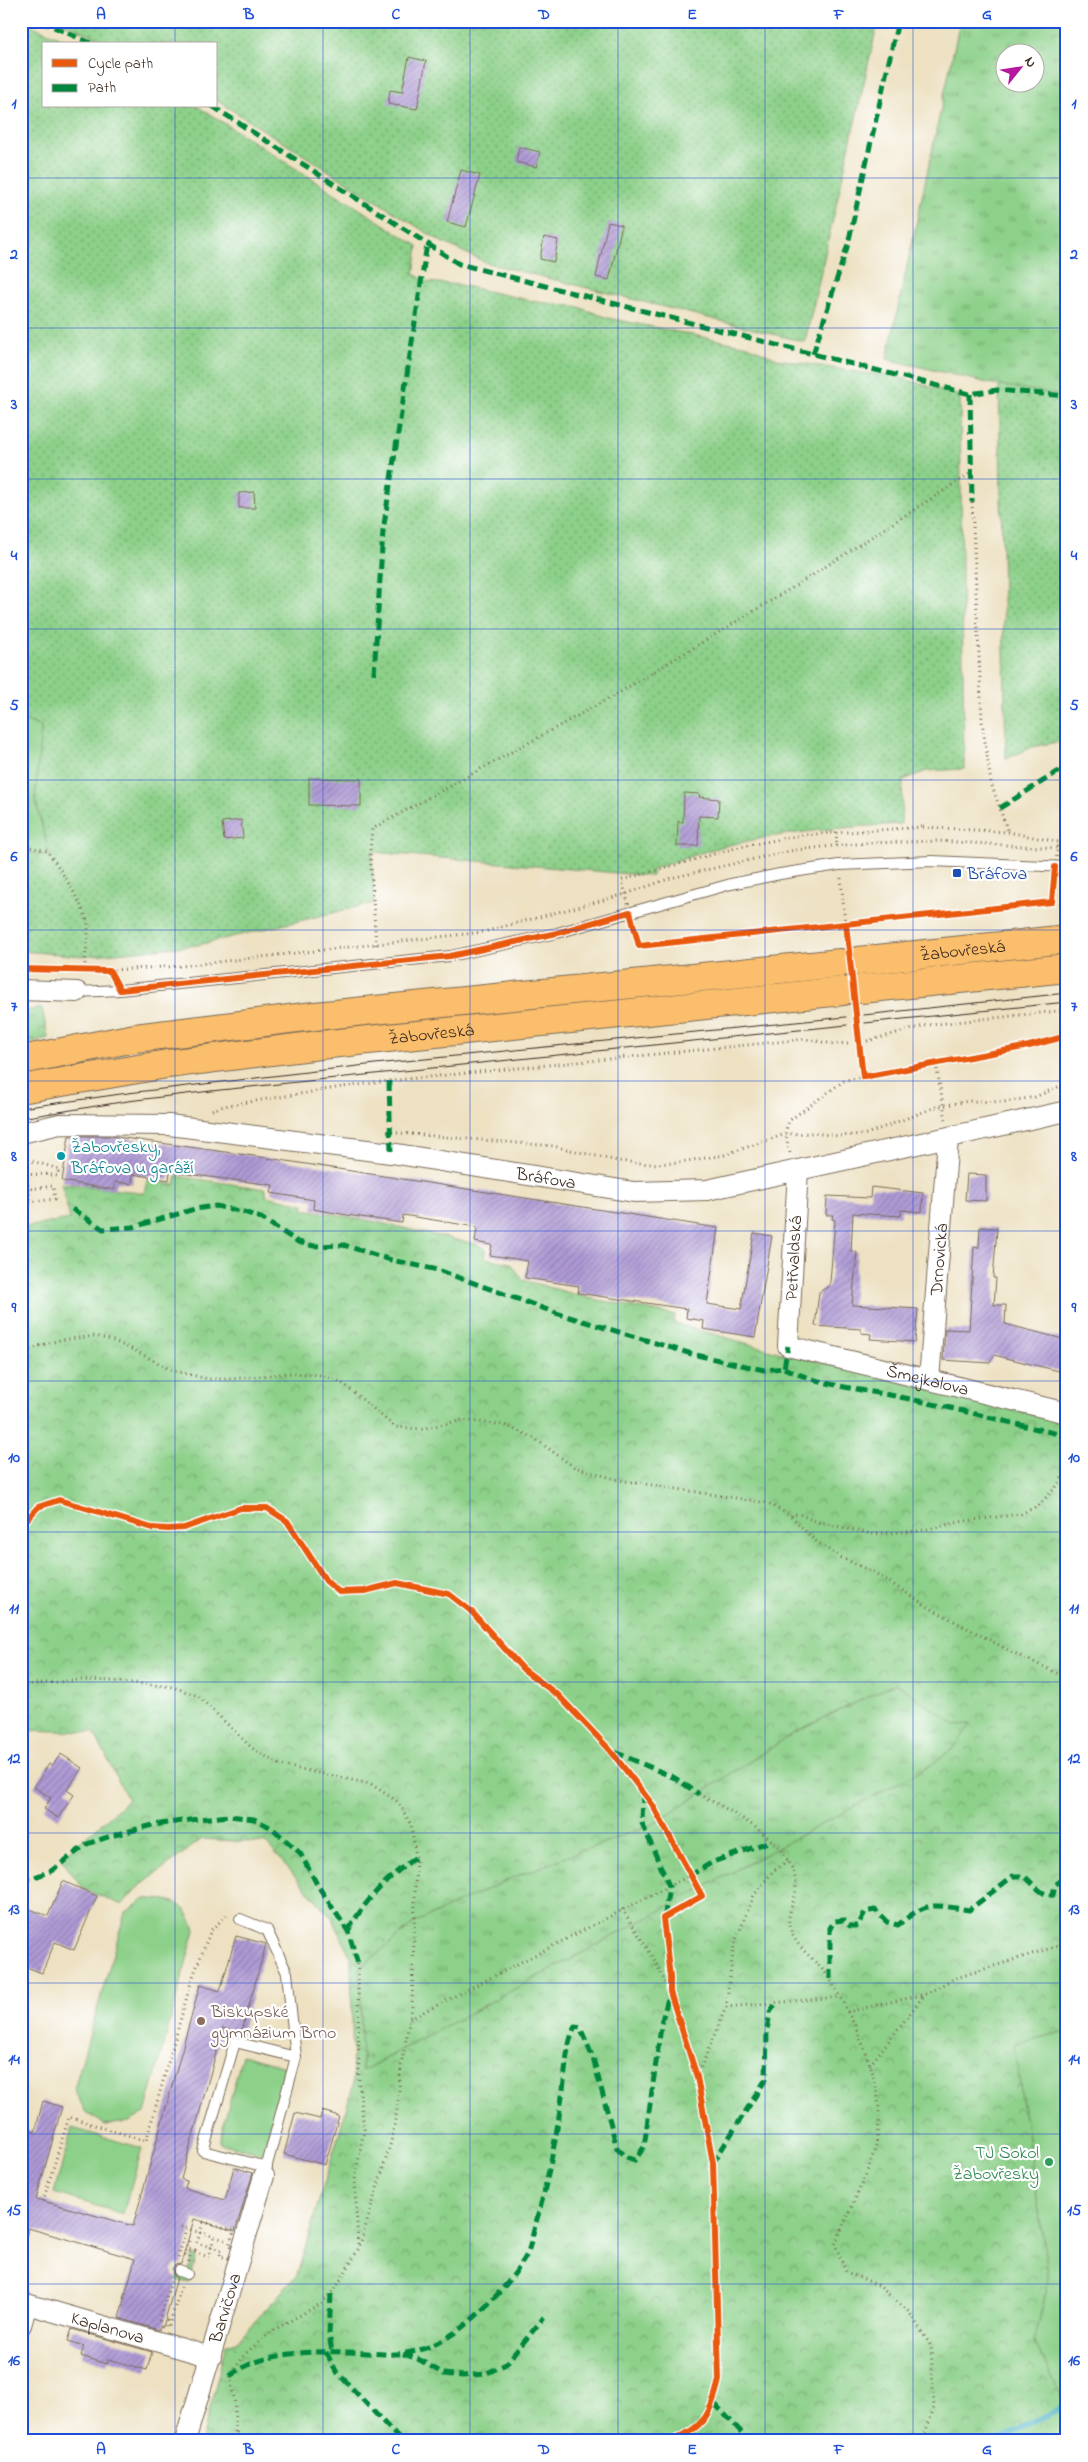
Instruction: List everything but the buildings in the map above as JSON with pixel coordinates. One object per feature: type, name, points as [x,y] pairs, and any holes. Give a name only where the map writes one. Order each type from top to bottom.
[{"type":"highway","name":"Žabovřeská","points":[[21,1060],[135,1038],[305,1017],[1067,938]]},
{"type":"highway","name":"Žabovřeská","points":[[21,1089],[167,1064],[310,1046],[1067,968]]},
{"type":"street","points":[[21,990],[77,992]]},
{"type":"street","name":"Bráfova","points":[[25,1131],[60,1124],[169,1125],[391,1153],[634,1192],[707,1190],[1067,1111]]},
{"type":"street","name":"Drnovická","points":[[929,1380],[948,1138]]},
{"type":"street","name":"Petřvaldská","points":[[788,1346],[798,1170]]},
{"type":"street","name":"Šmejkalova","points":[[788,1346],[1067,1413]]},
{"type":"street","name":"Barvičova","points":[[185,2441],[266,2171]]},
{"type":"street","name":"Kaplanova","points":[[21,2325],[28,2304],[211,2357]]},
{"type":"lane","points":[[77,992],[120,990],[450,956],[557,933],[731,884],[839,865],[932,861],[1067,867]]},
{"type":"lane","points":[[240,1919],[267,1930],[287,1973],[296,2057],[266,2171],[203,2151],[235,2042],[296,2057]]},
{"type":"path","points":[[21,846],[47,851],[64,873],[88,924],[84,956],[85,972],[181,966],[376,945],[370,851],[372,829],[617,694],[800,583],[971,473]]},
{"type":"path","points":[[972,502],[982,721],[991,783],[1008,832]]},
{"type":"path","points":[[626,894],[622,880],[739,847],[802,835],[923,827],[1008,832],[1058,842],[1057,848],[1067,848]]},
{"type":"path","points":[[836,832],[837,846]]},
{"type":"path","points":[[643,922],[634,924],[639,946],[1052,902],[1055,866]]},
{"type":"path","points":[[832,877],[850,875]]},
{"type":"path","points":[[840,876],[862,1077]]},
{"type":"path","points":[[1045,878],[1054,879]]},
{"type":"path","points":[[867,1041],[928,1025],[1067,1010]]},
{"type":"path","points":[[786,1134],[786,1126],[790,1120],[845,1080],[1029,1046],[1067,1036]]},
{"type":"path","points":[[206,1112],[244,1103],[389,1081],[806,1039],[833,1044],[848,1043]]},
{"type":"path","points":[[936,1064],[944,1105]]},
{"type":"path","points":[[381,1131],[553,1146],[618,1161],[651,1164],[698,1161],[786,1134],[812,1133],[839,1136],[866,1134],[886,1128],[922,1111],[944,1105],[969,1101],[1004,1102],[1035,1097],[1067,1083]]},
{"type":"path","points":[[25,1131],[25,1160],[30,1202]]},
{"type":"path","points":[[21,1176],[57,1176],[59,1169],[25,1160]]},
{"type":"path","points":[[21,1190],[53,1186],[55,1199],[21,1203]]},
{"type":"path","points":[[21,1354],[60,1340],[95,1336],[111,1340],[134,1350],[171,1370],[208,1379],[231,1379],[290,1373],[320,1375],[335,1379],[345,1385],[395,1427],[422,1429],[462,1420],[504,1425],[534,1438],[574,1467],[619,1480],[768,1503],[791,1516],[814,1540],[840,1557],[875,1572],[930,1608],[1010,1651],[1067,1678]]},
{"type":"path","points":[[791,1516],[799,1514],[817,1522],[872,1534],[918,1531],[965,1521],[1021,1514],[1039,1505],[1067,1471]]},
{"type":"path","points":[[21,1684],[81,1680],[113,1681],[173,1688],[198,1696],[252,1748],[280,1765],[371,1784],[398,1802],[411,1825],[416,1857],[414,1955],[410,2019],[401,2066],[397,2111],[391,2142],[359,2248],[336,2288],[322,2303],[272,2331],[246,2353],[230,2376],[235,2404],[235,2441]]},
{"type":"path","points":[[698,1794],[754,1826],[771,1841],[788,1861],[795,1875],[796,1889],[788,1914],[790,1930],[802,1949],[830,1979],[860,2038],[870,2065],[875,2080],[880,2124],[875,2150],[835,2244],[846,2272],[878,2285],[884,2290],[909,2312],[931,2346],[934,2408],[922,2441]]},
{"type":"path","points":[[661,1818],[702,1896],[663,1918]]},
{"type":"path","points":[[697,2077],[726,2008],[734,1944],[754,1895],[773,1871],[788,1861]]},
{"type":"path","points":[[410,2019],[689,1876]]},
{"type":"path","points":[[622,1909],[654,1959],[670,1992]]},
{"type":"path","points":[[43,2201],[69,2117],[146,2141],[192,1979],[211,1930],[226,1913],[240,1919]]},
{"type":"path","points":[[847,2012],[926,1994],[953,1979],[1067,1943]]},
{"type":"path","points":[[358,1964],[359,2084],[364,2129],[355,2180],[359,2248]]},
{"type":"path","points":[[870,2065],[926,1994]]},
{"type":"path","points":[[726,2008],[839,1997]]},
{"type":"path","points":[[203,2222],[234,2230],[230,2241],[229,2246],[235,2248],[232,2259],[220,2256],[221,2250],[197,2243],[203,2222]]},
{"type":"path","points":[[181,2227],[230,2241]]},
{"type":"path","points":[[152,2319],[160,2322],[179,2271],[186,2229]]},
{"type":"path","points":[[190,2256],[185,2255],[186,2250],[209,2255],[214,2237]]},
{"type":"path","points":[[189,2241],[187,2248],[195,2250],[194,2253]]},
{"type":"path","points":[[169,2329],[182,2283],[188,2285]]},
{"type":"path","points":[[236,2430],[240,2441]]},
{"type":"green space","points":[[21,21],[70,42],[42,42],[42,108],[200,108],[418,246],[414,274],[427,282],[460,285],[537,302],[576,306],[608,318],[748,346],[777,359],[862,373],[891,375],[960,396],[964,769],[927,771],[903,780],[901,824],[815,831],[750,840],[710,850],[652,869],[652,876],[372,852],[374,903],[198,945],[84,956],[21,951],[21,851],[50,856],[35,799],[41,727],[21,719]]},
{"type":"green space","points":[[58,21],[878,21],[805,342],[487,263],[440,241],[218,101],[218,42],[107,42]]},
{"type":"green space","points":[[960,21],[1067,21],[1067,396],[1009,388],[887,359]]},
{"type":"green space","points":[[999,385],[1067,396],[1067,740],[1032,747],[1006,759]]},
{"type":"green space","points":[[21,719],[41,727],[35,799],[50,856],[21,851]]},
{"type":"green space","points":[[1058,876],[1067,877],[1067,906],[1057,906]]},
{"type":"green space","points":[[42,1008],[48,1038],[21,1045],[21,1012]]},
{"type":"green space","points":[[177,1176],[266,1189],[266,1196],[304,1204],[303,1209],[367,1220],[475,1244],[485,1248],[485,1258],[511,1263],[523,1280],[584,1297],[675,1315],[674,1323],[778,1352],[1067,1422],[1067,2031],[1014,2044],[1049,2279],[1034,2343],[1064,2398],[1067,2398],[1067,2441],[202,2441],[226,2343],[236,2342],[297,2275],[353,2086],[351,1958],[333,1919],[266,1843],[202,1839],[136,1889],[122,1905],[84,1889],[61,1859],[128,1800],[94,1732],[21,1730],[21,1228],[70,1219],[61,1183],[144,1193],[147,1180],[175,1185]],"holes":[[[896,1683],[956,1725],[971,1724],[955,1747],[928,1767],[362,2071],[360,1968],[416,1922],[514,1877],[653,1824],[795,1732]]]},
{"type":"green space","points":[[896,1683],[956,1724],[972,1724],[955,1747],[928,1767],[362,2071],[360,1968],[416,1922],[514,1877],[653,1824],[795,1732]]},
{"type":"green space","points":[[145,1899],[171,1901],[183,1907],[195,1930],[145,2113],[129,2122],[105,2125],[85,2111],[74,2089],[125,1913]]},
{"type":"green space","name":"TJ Sokol Žabovřesky","points":[[1067,2031],[1067,2398],[1064,2399],[1034,2343],[1049,2279],[1014,2044]]},
{"type":"green space","points":[[242,2055],[285,2067],[263,2154],[219,2143]]},
{"type":"green space","points":[[72,2128],[142,2148],[123,2214],[54,2193]]},
{"type":"green space","points":[[193,2255],[197,2256],[189,2283],[176,2280],[178,2276],[189,2270]]},
{"type":"waterway","points":[[996,2441],[1067,2405]]},
{"type":"tram line","points":[[864,1015],[1067,993]]},
{"type":"tram line","points":[[865,1023],[1067,1002]]},
{"type":"tram line","points":[[21,1108],[128,1093],[375,1064],[846,1017]]},
{"type":"tram line","points":[[21,1118],[128,1101],[211,1091],[847,1025]]},
{"type":"marked path","points":[[40,21],[88,42]]},
{"type":"marked path","points":[[813,354],[848,244],[898,21]]},
{"type":"marked path","points":[[215,108],[459,264],[970,394],[997,390],[1067,396]]},
{"type":"marked path","points":[[374,674],[383,531],[427,244]]},
{"type":"marked path","points":[[970,394],[972,502]]},
{"type":"marked path","points":[[1000,808],[1067,766]]},
{"type":"marked path","points":[[389,1081],[391,1153]]},
{"type":"marked path","points":[[72,1209],[103,1229],[133,1227],[195,1209],[216,1206],[261,1218],[298,1242],[314,1246],[344,1245],[391,1260],[438,1270],[556,1313],[692,1354],[764,1370],[784,1368],[788,1346]]},
{"type":"marked path","points":[[784,1368],[830,1384],[930,1403],[1067,1436]]},
{"type":"marked path","points":[[615,1752],[675,1778],[699,1794]]},
{"type":"marked path","points":[[643,1793],[642,1823],[669,1886],[664,1920]]},
{"type":"marked path","points":[[21,1882],[51,1871],[87,1844],[111,1836],[153,1825],[190,1820],[229,1816],[254,1819],[272,1828],[300,1853],[318,1886],[348,1931],[358,1964]]},
{"type":"marked path","points":[[689,1876],[713,1862],[771,1841]]},
{"type":"marked path","points":[[348,1931],[362,1909],[378,1890],[416,1857]]},
{"type":"marked path","points":[[830,1979],[830,1928],[835,1921],[844,1920],[850,1926],[858,1926],[865,1912],[875,1910],[887,1922],[898,1925],[917,1911],[931,1906],[969,1910],[1013,1876],[1024,1876],[1045,1894],[1053,1895],[1055,1885],[1067,1876]]},
{"type":"marked path","points":[[230,2376],[246,2366],[264,2359],[283,2355],[325,2352],[408,2353],[430,2346],[461,2329],[507,2284],[528,2251],[551,2162],[568,2052],[575,2026],[580,2027],[593,2058],[617,2148],[624,2156],[635,2160],[644,2147],[662,2020],[669,1995]]},
{"type":"marked path","points":[[713,2163],[766,2079],[767,2030],[770,2012],[777,2002]]},
{"type":"marked path","points":[[331,2294],[329,2334],[332,2352]]},
{"type":"marked path","points":[[403,2354],[418,2359],[444,2374],[463,2376],[485,2374],[506,2364],[544,2317]]},
{"type":"marked path","points":[[326,2352],[336,2371],[401,2441]]},
{"type":"marked path","points":[[714,2403],[744,2435],[744,2441]]},
{"type":"cycle path","points":[[21,969],[110,971],[120,990],[450,956],[557,933],[630,912],[639,946],[1052,902],[1055,867]]},
{"type":"cycle path","points":[[846,924],[863,1077],[1029,1046],[1067,1036]]},
{"type":"cycle path","points":[[21,1526],[38,1507],[59,1500],[152,1528],[168,1529],[184,1528],[241,1508],[267,1508],[287,1521],[326,1581],[339,1592],[365,1591],[397,1583],[449,1594],[471,1611],[523,1669],[559,1696],[610,1750],[652,1804],[702,1896],[663,1918],[670,1992],[697,2077],[713,2163],[719,2380],[713,2402],[699,2425],[671,2441]]},
{"type":"place","name":"Bráfova","points":[[957,873]]},
{"type":"place","name":"Žabovřesky, Bráfova u garáží","points":[[61,1156]]},
{"type":"place","name":"Biskupské gymnázium Brno","points":[[201,2021]]},
{"type":"place","name":"TJ Sokol Žabovřesky","points":[[1049,2162]]}]
